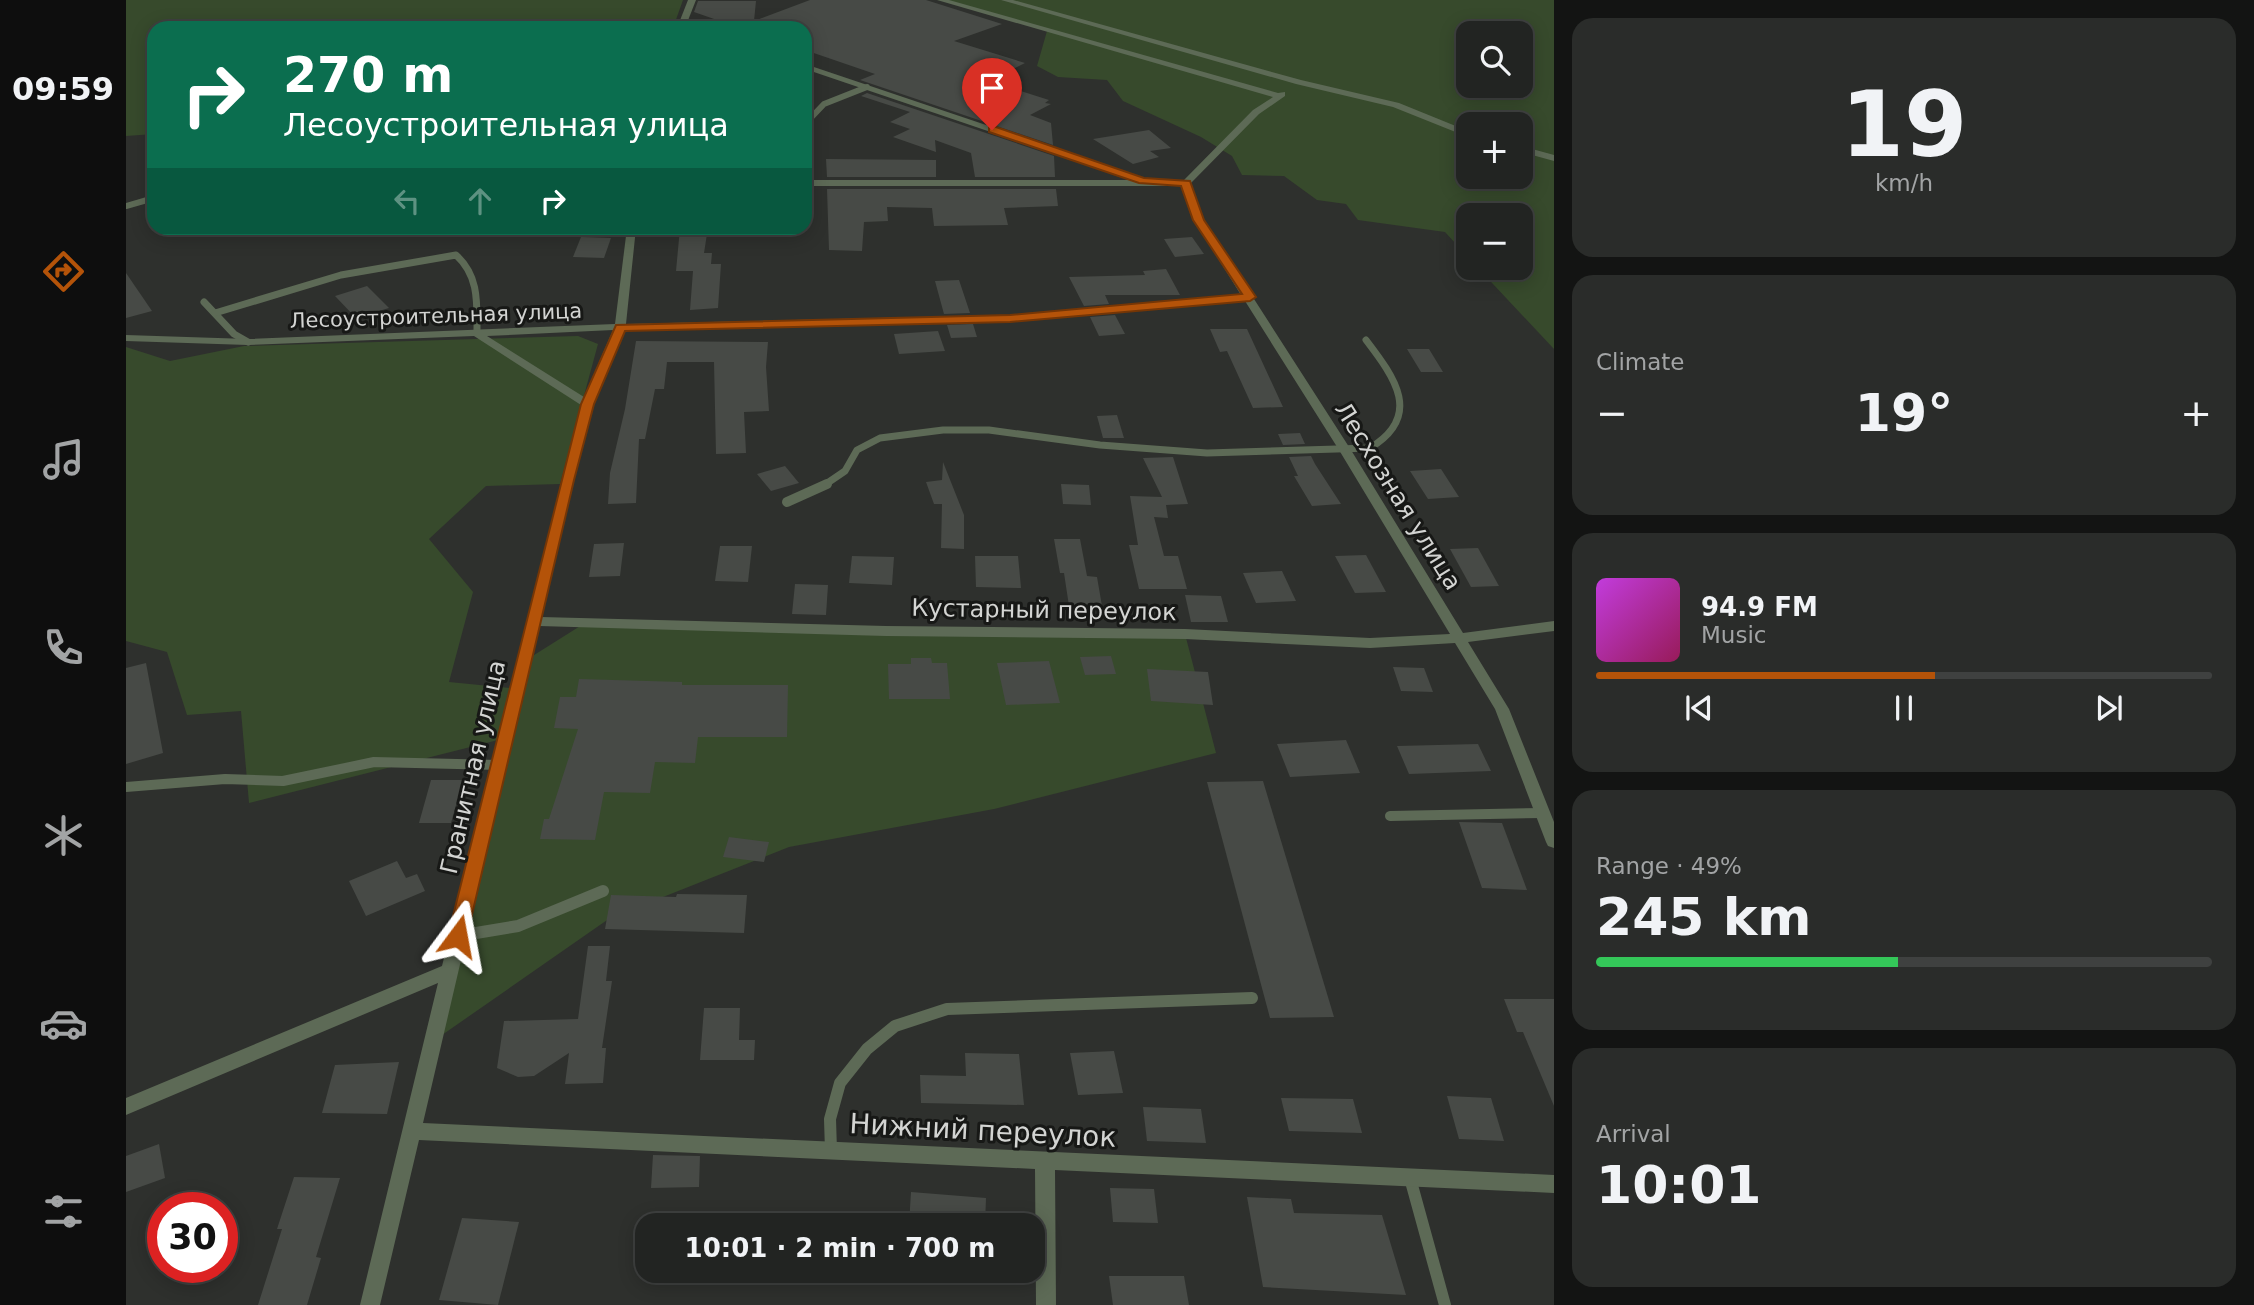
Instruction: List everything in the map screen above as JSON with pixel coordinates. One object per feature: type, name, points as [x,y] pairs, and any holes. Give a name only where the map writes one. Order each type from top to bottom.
[{"type":"street","points":[[684,21],[692,0]]},
{"type":"street","points":[[941,0],[1279,96]]},
{"type":"street","points":[[1005,0],[1298,82],[1396,105],[1456,129]]},
{"type":"street","points":[[812,68],[1143,181]]},
{"type":"street","points":[[812,183],[1186,183],[1256,112],[1298,82]]},
{"type":"street","points":[[1533,152],[1554,158]]},
{"type":"street","name":"Лесхозная улица","points":[[1186,183],[1199,220],[1345,450],[1502,709],[1554,842]]},
{"type":"street","name":"Гранитная улица","points":[[370,1305],[587,404],[620,327],[630,235]]},
{"type":"street","name":"Лесоустроительная улица","points":[[126,338],[248,342],[620,327],[1010,318],[1250,297]]},
{"type":"street","points":[[476,332],[587,404]]},
{"type":"street","name":"Кустарный переулок","points":[[533,621],[886,631],[1185,634],[1370,643],[1461,638],[1554,626]]},
{"type":"street","points":[[126,1107],[449,971]]},
{"type":"street","name":"Нижний переулок","points":[[410,1131],[1554,1184]]},
{"type":"street","points":[[1045,1161],[1046,1305]]},
{"type":"lane","points":[[812,117],[824,104],[867,87]]},
{"type":"lane","points":[[126,206],[147,200]]},
{"type":"lane","points":[[215,313],[341,275],[456,255],[467,264],[475,280],[476,332]]},
{"type":"lane","points":[[204,302],[234,334],[248,342]]},
{"type":"lane","points":[[787,502],[836,481],[850,467],[857,450],[880,438],[943,430],[1015,432],[1059,441],[1207,453],[1345,450],[1379,444],[1390,435],[1400,413],[1400,399],[1389,371],[1366,340]]},
{"type":"lane","points":[[126,787],[225,779],[283,780],[374,762],[499,765]]},
{"type":"lane","points":[[1390,816],[1542,813]]},
{"type":"lane","points":[[458,936],[518,926],[603,891]]},
{"type":"lane","points":[[831,1151],[830,1119],[841,1083],[867,1049],[895,1026],[947,1009],[1252,998]]},
{"type":"lane","points":[[1410,1178],[1445,1305]]},
{"type":"green space","points":[[126,0],[683,0],[676,21],[147,21],[147,134],[126,136]]},
{"type":"green space","points":[[944,0],[1554,0],[1554,349],[1489,280],[1533,280],[1533,203],[1456,203],[1456,244],[1445,232],[1358,220],[1346,204],[1317,200],[1284,176],[1242,175],[1232,156],[1201,137],[1123,101],[1107,80],[1058,77],[1037,66],[1047,31]]},
{"type":"green space","points":[[578,336],[598,344],[560,484],[486,486],[429,539],[473,592],[449,682],[510,688],[498,740],[249,803],[241,711],[187,715],[167,652],[126,641],[126,347],[170,361],[244,346]]},
{"type":"green space","points":[[585,623],[1185,634],[1216,753],[994,809],[789,847],[610,918],[432,1042],[523,662]]},
{"type":"building","points":[[810,0],[926,0],[1002,24],[954,41],[1025,63],[989,81],[1049,100],[1045,103],[1051,104],[1030,115],[1051,123],[1053,145],[860,80],[875,74],[812,52],[812,21],[754,21]]},
{"type":"building","points":[[698,1],[756,1],[754,21],[720,21],[694,12]]},
{"type":"building","points":[[867,93],[1054,156],[1055,177],[975,177],[971,153],[935,140],[936,152],[893,137],[910,129],[890,122],[910,112],[861,96]]},
{"type":"building","points":[[1149,130],[1171,148],[1150,151],[1159,157],[1133,164],[1093,139]]},
{"type":"building","points":[[826,159],[936,160],[936,177],[827,177]]},
{"type":"building","points":[[827,189],[1056,189],[1058,206],[1004,208],[1008,225],[934,226],[932,208],[887,207],[888,221],[864,222],[862,251],[829,250]]},
{"type":"building","points":[[679,235],[707,235],[704,253],[712,253],[711,264],[721,264],[718,308],[690,310],[693,271],[676,271]]},
{"type":"building","points":[[581,237],[611,238],[604,258],[573,257]]},
{"type":"building","points":[[1192,237],[1204,254],[1175,257],[1164,239]]},
{"type":"building","points":[[1166,269],[1180,295],[1105,295],[1109,304],[1084,306],[1069,277],[1145,275],[1143,271]]},
{"type":"building","points":[[126,273],[152,311],[126,318]]},
{"type":"building","points":[[959,280],[970,313],[944,314],[935,281]]},
{"type":"building","points":[[367,286],[389,308],[356,318],[335,296]]},
{"type":"building","points":[[1115,315],[1125,334],[1099,336],[1090,317]]},
{"type":"building","points":[[973,324],[977,337],[951,338],[947,325]]},
{"type":"building","points":[[1210,329],[1247,329],[1283,407],[1253,408],[1227,351],[1220,352]]},
{"type":"building","points":[[938,331],[945,351],[899,354],[894,334]]},
{"type":"building","points":[[636,341],[768,342],[766,367],[769,411],[744,412],[746,453],[716,454],[714,362],[667,362],[664,389],[655,389],[645,439],[639,439],[636,503],[608,504],[610,473],[625,409]]},
{"type":"building","points":[[1407,349],[1429,349],[1443,372],[1421,372]]},
{"type":"building","points":[[1117,415],[1124,438],[1103,438],[1097,416]]},
{"type":"building","points":[[1300,433],[1305,444],[1283,445],[1278,434]]},
{"type":"building","points":[[1311,456],[1341,504],[1312,506],[1294,476],[1298,476],[1289,457]]},
{"type":"building","points":[[1173,457],[1188,504],[1166,505],[1168,518],[1154,517],[1164,556],[1178,556],[1187,589],[1139,589],[1129,545],[1138,545],[1130,496],[1162,497],[1143,458]]},
{"type":"building","points":[[943,462],[964,515],[964,549],[941,548],[942,504],[934,504],[926,482],[942,480]]},
{"type":"building","points":[[785,466],[799,483],[771,491],[757,474]]},
{"type":"building","points":[[1441,469],[1459,497],[1428,499],[1410,471]]},
{"type":"building","points":[[1061,484],[1089,485],[1091,505],[1063,504]]},
{"type":"building","points":[[1054,539],[1080,539],[1087,576],[1097,577],[1102,606],[1069,606],[1064,573],[1060,573]]},
{"type":"building","points":[[624,543],[620,576],[589,577],[594,544]]},
{"type":"building","points":[[720,546],[752,546],[748,582],[715,581]]},
{"type":"building","points":[[1478,548],[1499,586],[1471,587],[1450,549]]},
{"type":"building","points":[[1366,555],[1386,592],[1355,593],[1335,556]]},
{"type":"building","points":[[852,556],[894,557],[892,585],[849,583]]},
{"type":"building","points":[[975,556],[1018,556],[1021,588],[976,587]]},
{"type":"building","points":[[1282,571],[1296,601],[1256,603],[1243,573]]},
{"type":"building","points":[[795,584],[828,585],[826,615],[792,614]]},
{"type":"building","points":[[1185,595],[1221,596],[1228,622],[1191,622]]},
{"type":"building","points":[[1111,656],[1116,674],[1085,675],[1080,657]]},
{"type":"building","points":[[911,658],[931,658],[932,663],[947,663],[950,699],[889,699],[888,664],[911,664]]},
{"type":"building","points":[[1049,661],[1060,703],[1006,705],[997,663]]},
{"type":"building","points":[[146,663],[163,753],[126,764],[126,668]]},
{"type":"building","points":[[1393,667],[1424,668],[1433,692],[1401,691]]},
{"type":"building","points":[[1147,669],[1208,672],[1213,705],[1151,701]]},
{"type":"building","points":[[579,679],[682,682],[682,685],[788,685],[787,737],[698,737],[695,763],[655,762],[650,793],[604,792],[595,840],[540,839],[544,819],[549,819],[578,729],[554,728],[560,697],[576,697]]},
{"type":"building","points":[[1346,740],[1360,773],[1290,777],[1277,744]]},
{"type":"building","points":[[1478,744],[1491,771],[1409,774],[1397,746]]},
{"type":"building","points":[[431,780],[463,780],[451,823],[419,823]]},
{"type":"building","points":[[1263,781],[1334,1017],[1270,1018],[1207,782]]},
{"type":"building","points":[[1459,822],[1502,823],[1527,890],[1482,888]]},
{"type":"building","points":[[729,837],[769,842],[764,862],[723,857]]},
{"type":"building","points":[[397,861],[406,878],[417,874],[425,891],[366,916],[349,881]]},
{"type":"building","points":[[677,894],[747,895],[744,933],[605,929],[611,895],[676,897]]},
{"type":"building","points":[[588,946],[610,946],[606,981],[612,981],[602,1048],[606,1048],[603,1083],[565,1084],[569,1053],[534,1076],[518,1077],[497,1068],[504,1021],[578,1019]]},
{"type":"building","points":[[1504,999],[1554,999],[1554,1106],[1523,1032],[1517,1032]]},
{"type":"building","points":[[704,1008],[740,1008],[739,1040],[755,1040],[754,1060],[700,1060]]},
{"type":"building","points":[[1114,1051],[1123,1093],[1078,1095],[1070,1053]]},
{"type":"building","points":[[965,1053],[1019,1054],[1024,1105],[921,1103],[920,1075],[966,1076]]},
{"type":"building","points":[[399,1062],[387,1114],[322,1113],[335,1065]]},
{"type":"building","points":[[1447,1096],[1491,1098],[1504,1141],[1459,1139]]},
{"type":"building","points":[[1281,1098],[1353,1099],[1362,1133],[1289,1131]]},
{"type":"building","points":[[1143,1107],[1201,1109],[1206,1143],[1147,1141]]},
{"type":"building","points":[[159,1144],[165,1178],[126,1192],[126,1156]]},
{"type":"building","points":[[653,1155],[700,1156],[699,1187],[651,1188]]},
{"type":"building","points":[[294,1177],[340,1178],[316,1257],[321,1258],[307,1305],[258,1305],[282,1229],[277,1229]]},
{"type":"building","points":[[1110,1188],[1154,1189],[1158,1223],[1113,1222]]},
{"type":"building","points":[[911,1192],[986,1198],[985,1213],[910,1213]]},
{"type":"building","points":[[1247,1197],[1291,1199],[1294,1213],[1382,1215],[1406,1295],[1263,1287]]},
{"type":"building","points":[[462,1218],[519,1222],[498,1305],[439,1300]]},
{"type":"building","points":[[1109,1276],[1184,1276],[1189,1305],[1113,1305]]},
{"type":"route","points":[[458,936],[587,404],[620,327],[1010,318],[1250,297],[1199,220],[1186,183],[1143,181],[992,130]]}]
